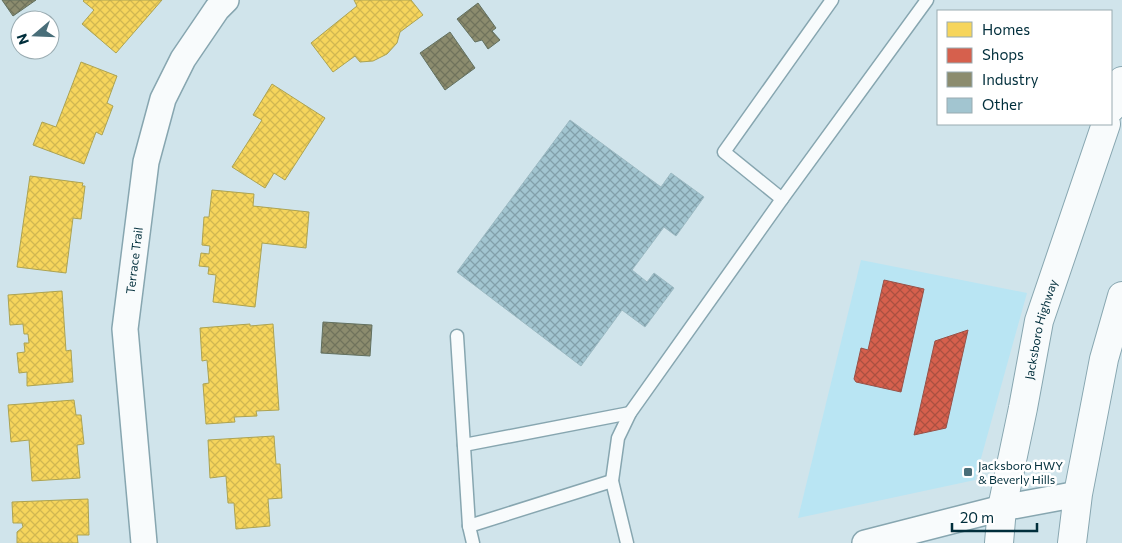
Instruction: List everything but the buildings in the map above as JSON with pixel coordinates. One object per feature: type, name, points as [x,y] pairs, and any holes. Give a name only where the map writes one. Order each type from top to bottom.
[{"type":"main road","points":[[1112,106],[1122,81]]},
{"type":"main road","name":"Jacksboro Highway","points":[[999,543],[1002,508],[1040,321],[1106,125]]},
{"type":"main road","points":[[1072,543],[1078,494],[1104,359],[1122,296]]},
{"type":"street","name":"Terrace Trail","points":[[144,543],[126,329],[146,162],[163,99],[183,59],[217,9],[226,0]]},
{"type":"street","points":[[865,543],[1002,508],[1078,494]]},
{"type":"lane","points":[[782,199],[724,152],[832,0]]},
{"type":"lane","points":[[627,543],[612,481],[618,438],[630,413],[782,199],[927,0]]},
{"type":"lane","points":[[457,336],[469,526],[473,543]]},
{"type":"lane","points":[[464,445],[630,413]]},
{"type":"lane","points":[[469,526],[612,481]]},
{"type":"shaded area","points":[[861,260],[1027,293],[975,480],[798,518]]},
{"type":"place","name":"Jacksboro HWY & Beverly Hills","points":[[968,472]]}]
